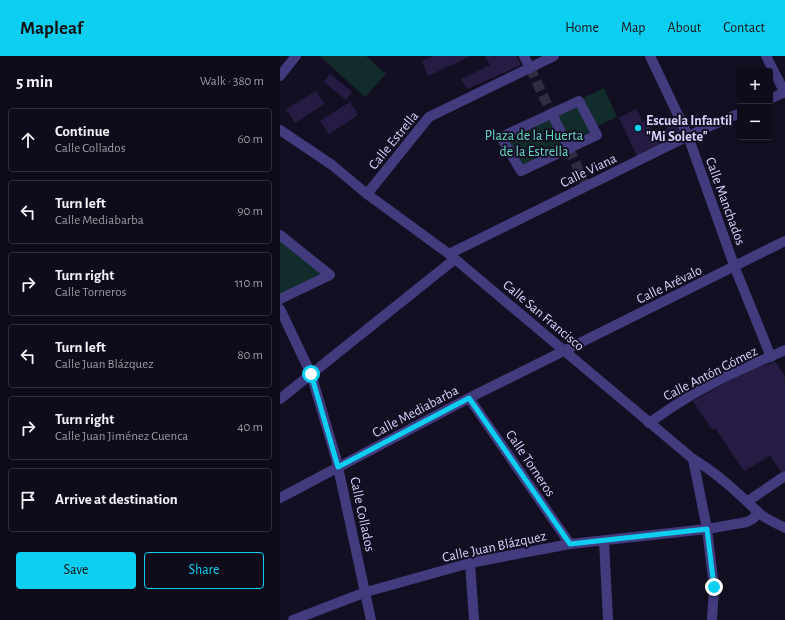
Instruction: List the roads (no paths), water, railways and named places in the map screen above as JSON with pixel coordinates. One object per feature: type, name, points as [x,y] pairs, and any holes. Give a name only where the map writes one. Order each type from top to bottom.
[{"type":"street","points":[[280,68],[291,56]]},
{"type":"street","points":[[280,76],[296,56]]},
{"type":"street","points":[[524,56],[530,68]]},
{"type":"street","name":"Calle Estrella","points":[[367,194],[429,117],[554,56]]},
{"type":"street","name":"Calle Manchados","points":[[650,56],[688,136],[735,268],[771,357]]},
{"type":"street","points":[[766,56],[785,93],[773,98]]},
{"type":"street","points":[[579,101],[597,135],[569,149],[521,171],[501,137],[579,101]]},
{"type":"street","points":[[552,114],[569,149]]},
{"type":"street","name":"Calle Viana","points":[[280,399],[452,256],[688,136],[737,114]]},
{"type":"street","name":"Calle San Francisco","points":[[280,130],[332,165],[367,194],[452,256],[693,459],[748,501],[757,511],[785,528]]},
{"type":"street","points":[[280,235],[330,275],[280,299]]},
{"type":"street","name":"Calle Arévalo","points":[[565,351],[785,242]]},
{"type":"street","name":"Calle Collados","points":[[280,309],[311,374],[338,467],[371,620]]},
{"type":"street","name":"Calle Antón Gómez","points":[[649,423],[676,404],[742,368],[785,350]]},
{"type":"street","name":"Calle Mediabarba","points":[[280,498],[469,398],[565,351]]},
{"type":"street","name":"Calle Torneros","points":[[469,398],[570,544]]},
{"type":"street","points":[[693,459],[707,529],[714,587],[712,620]]},
{"type":"street","points":[[748,501],[785,476]]},
{"type":"street","name":"Calle Juan Blázquez","points":[[293,620],[366,592],[470,563],[570,544],[707,529],[747,522],[754,518],[757,511]]},
{"type":"street","points":[[604,540],[608,620]]},
{"type":"street","points":[[470,563],[474,620]]},
{"type":"tunnel","points":[[530,68],[552,114]]},
{"type":"tunnel","points":[[569,149],[586,186]]},
{"type":"place","name":"Escuela Infantil \"Mi Solete\"","points":[[638,128]]},
{"type":"park label","name":"Plaza de la Huerta de la Estrella","points":[[534,144]]}]
